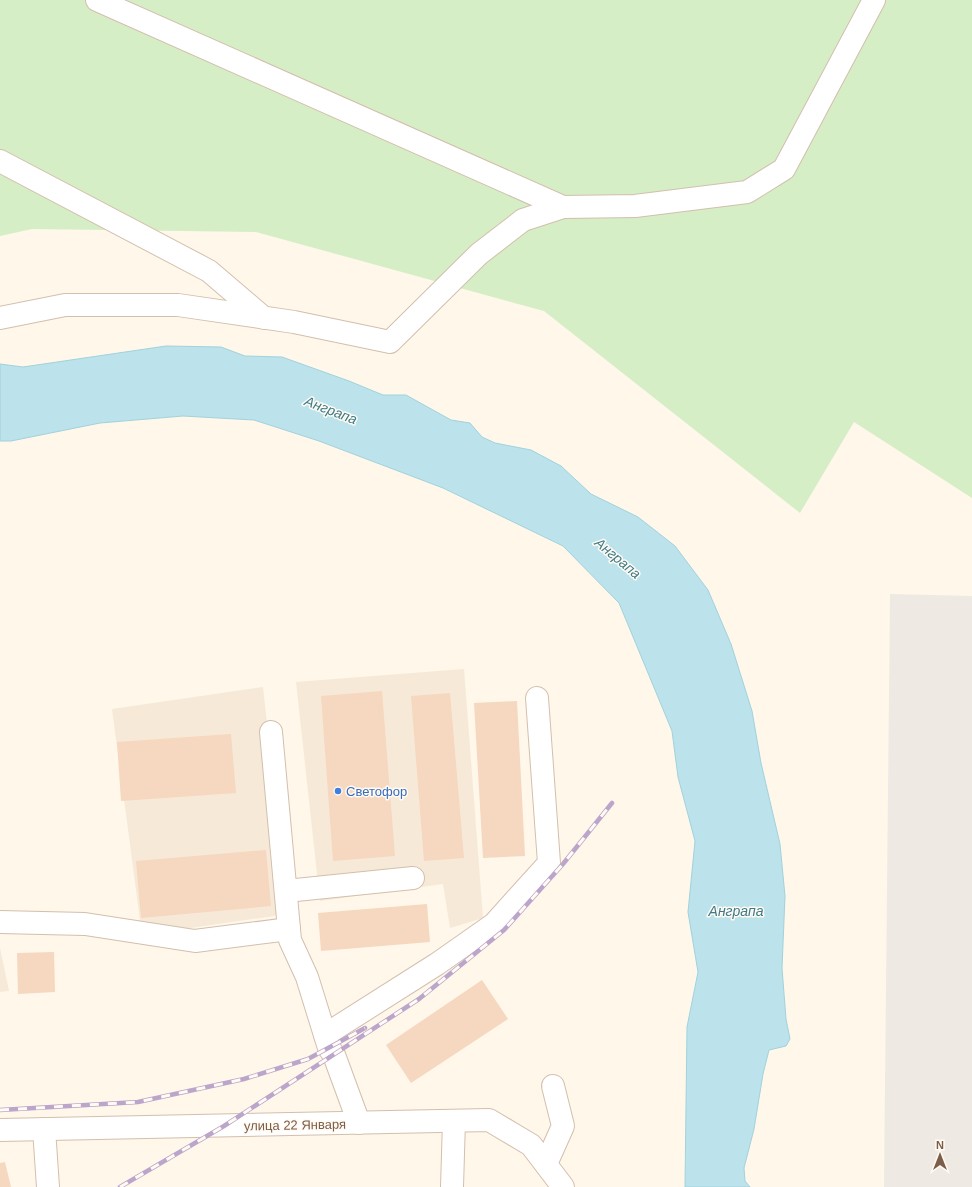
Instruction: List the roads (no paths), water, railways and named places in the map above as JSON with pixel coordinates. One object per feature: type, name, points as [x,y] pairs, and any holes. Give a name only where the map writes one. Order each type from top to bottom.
[{"type":"street","points":[[97,0],[563,207]]},
{"type":"street","points":[[0,318],[65,305],[178,305],[294,322],[390,342],[479,254],[523,220],[563,207],[635,206],[747,192],[784,169],[874,0]]},
{"type":"street","points":[[0,161],[209,271],[264,318]]},
{"type":"street","points":[[325,1035],[437,964],[494,924],[549,863],[537,698]]},
{"type":"street","points":[[271,732],[290,940],[307,977],[325,1035],[359,1123]]},
{"type":"street","points":[[286,892],[413,878]]},
{"type":"street","points":[[0,922],[85,924],[195,941],[289,929]]},
{"type":"street","points":[[546,1164],[563,1126],[552,1086]]},
{"type":"street","name":"улица 22 Января","points":[[0,1130],[489,1120],[531,1145],[563,1187]]},
{"type":"street","points":[[452,1187],[454,1121]]},
{"type":"street","points":[[44,1129],[48,1187]]},
{"type":"water","name":"Анграпа","points":[[166,346],[221,347],[245,356],[282,357],[383,395],[406,395],[451,420],[470,423],[482,437],[495,443],[531,450],[561,466],[591,494],[638,517],[675,546],[708,590],[731,644],[752,711],[761,763],[780,844],[785,896],[782,968],[786,1019],[790,1039],[786,1046],[769,1050],[763,1074],[754,1129],[744,1168],[745,1181],[750,1187],[685,1187],[687,1027],[698,972],[688,912],[695,841],[678,777],[672,731],[619,603],[563,546],[443,488],[319,441],[254,420],[183,416],[100,423],[11,441],[0,441],[0,364],[23,367]]},
{"type":"railway","points":[[120,1187],[224,1126],[419,999],[504,930],[563,864],[612,803]]},
{"type":"railway","points":[[0,1110],[138,1102],[244,1079],[308,1059],[365,1028]]},
{"type":"place","name":"Светофор","points":[[338,791]]}]
